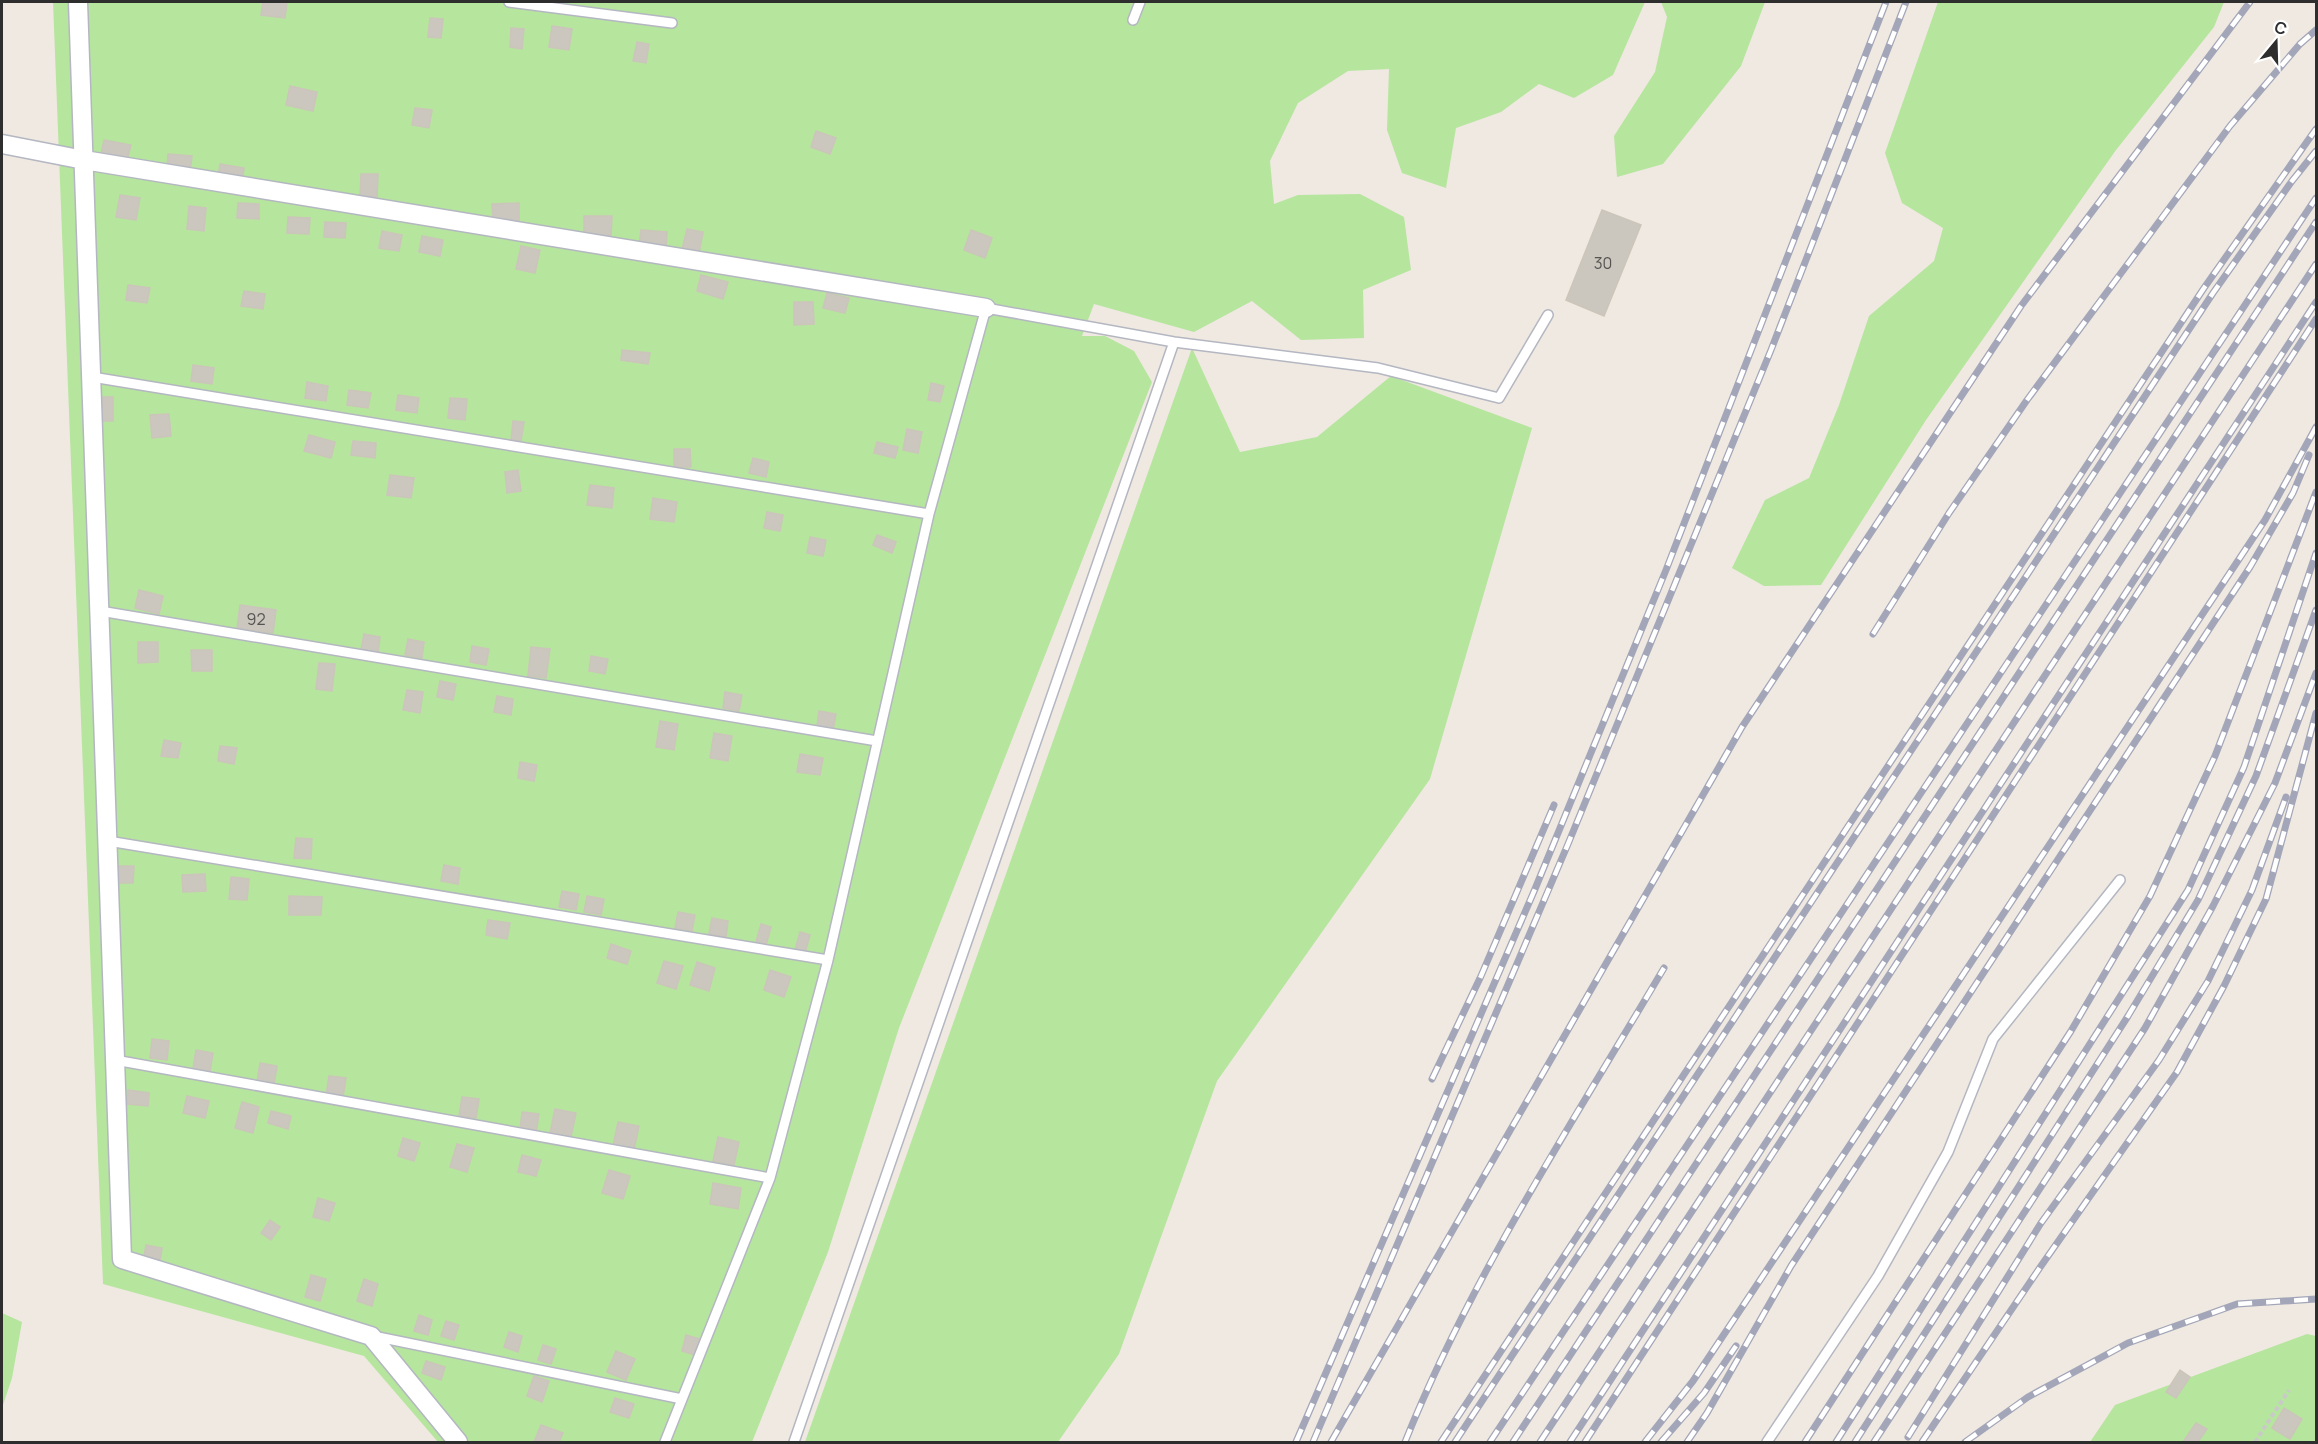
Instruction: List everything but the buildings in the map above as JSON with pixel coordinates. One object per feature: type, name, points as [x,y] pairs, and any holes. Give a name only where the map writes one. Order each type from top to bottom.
[{"type":"street","points":[[78,2],[122,1259],[371,1336],[458,1443]]},
{"type":"street","points":[[2,144],[84,160],[986,308]]},
{"type":"lane","points":[[509,2],[672,23]]},
{"type":"lane","points":[[1133,20],[1140,2]]},
{"type":"lane","points":[[665,1443],[770,1178],[828,960],[929,514],[986,308],[1174,342],[1378,368],[1499,398],[1548,315]]},
{"type":"lane","points":[[794,1443],[1174,342]]},
{"type":"lane","points":[[92,377],[929,514]]},
{"type":"lane","points":[[99,611],[877,741]]},
{"type":"lane","points":[[108,842],[828,960]]},
{"type":"lane","points":[[1767,1443],[1878,1276],[1948,1152],[1993,1039],[2120,880]]},
{"type":"lane","points":[[115,1060],[770,1178]]},
{"type":"lane","points":[[371,1336],[682,1399]]},
{"type":"path","points":[[2255,1443],[2289,1390]]},
{"type":"green space","points":[[53,2],[1645,2],[1613,75],[1574,98],[1539,84],[1501,112],[1456,128],[1446,188],[1402,173],[1387,130],[1389,69],[1348,71],[1298,103],[1270,161],[1274,204],[1298,195],[1360,194],[1404,217],[1411,270],[1363,290],[1364,338],[1301,340],[1252,301],[1194,332],[1094,304],[1082,336],[1105,336],[1134,351],[1152,382],[899,1028],[828,1252],[752,1442],[438,1442],[364,1356],[103,1284]]},
{"type":"green space","points":[[1661,2],[1765,2],[1741,66],[1663,164],[1617,177],[1614,136],[1655,72],[1667,17]]},
{"type":"green space","points":[[1938,2],[2224,2],[2214,27],[2116,150],[1926,420],[1821,585],[1764,586],[1732,568],[1765,500],[1809,478],[1839,405],[1869,316],[1934,261],[1943,228],[1902,203],[1885,153]]},
{"type":"green space","points":[[1192,348],[1240,452],[1317,437],[1391,376],[1532,428],[1430,779],[1217,1081],[1119,1354],[1058,1442],[805,1442]]},
{"type":"green space","points":[[2,1313],[22,1322],[12,1378],[2,1408]]},
{"type":"green space","points":[[2307,1334],[2316,1336],[2316,1442],[2090,1442],[2115,1405]]},
{"type":"railway","points":[[1296,1442],[1535,889],[1666,570],[1886,2]]},
{"type":"railway","points":[[1313,1442],[1568,844],[1771,350],[1906,2]]},
{"type":"railway","points":[[1331,1442],[1742,727],[2021,306],[2250,2]]},
{"type":"railway","points":[[1873,634],[1949,513],[2027,400],[2230,126],[2300,44],[2316,30]]},
{"type":"railway","points":[[1441,1442],[2204,288],[2316,129]]},
{"type":"railway","points":[[1455,1442],[2213,293],[2292,181],[2316,151]]},
{"type":"railway","points":[[1490,1442],[2316,198]]},
{"type":"railway","points":[[1513,1442],[2316,222]]},
{"type":"railway","points":[[1540,1442],[2316,264]]},
{"type":"railway","points":[[1570,1442],[2316,302]]},
{"type":"railway","points":[[1585,1442],[2316,319]]},
{"type":"railway","points":[[1645,1442],[1693,1381],[2265,520],[2316,427]]},
{"type":"railway","points":[[1687,1442],[1707,1413],[1791,1266],[2250,567],[2293,493],[2309,455]]},
{"type":"railway","points":[[1805,1442],[2071,1031],[2150,896],[2215,756],[2316,492]]},
{"type":"railway","points":[[1836,1442],[2188,890],[2244,767],[2316,553]]},
{"type":"railway","points":[[1855,1442],[2128,1016],[2198,900],[2256,776],[2316,610]]},
{"type":"railway","points":[[1874,1442],[2145,1028],[2213,906],[2275,783],[2316,673]]},
{"type":"railway","points":[[1922,1442],[2041,1266],[2177,1072],[2224,986],[2266,899],[2316,713]]},
{"type":"railway","points":[[1908,1437],[2041,1223],[2159,1060],[2208,981],[2252,890],[2286,797]]},
{"type":"railway","points":[[1432,1079],[1481,976],[1554,805]]},
{"type":"railway","points":[[1405,1442],[1432,1380],[1492,1259],[1664,968]]},
{"type":"railway","points":[[1965,1442],[2028,1397],[2128,1343],[2237,1304],[2316,1299]]},
{"type":"railway","points":[[1661,1442],[1704,1393],[1736,1346]]}]
